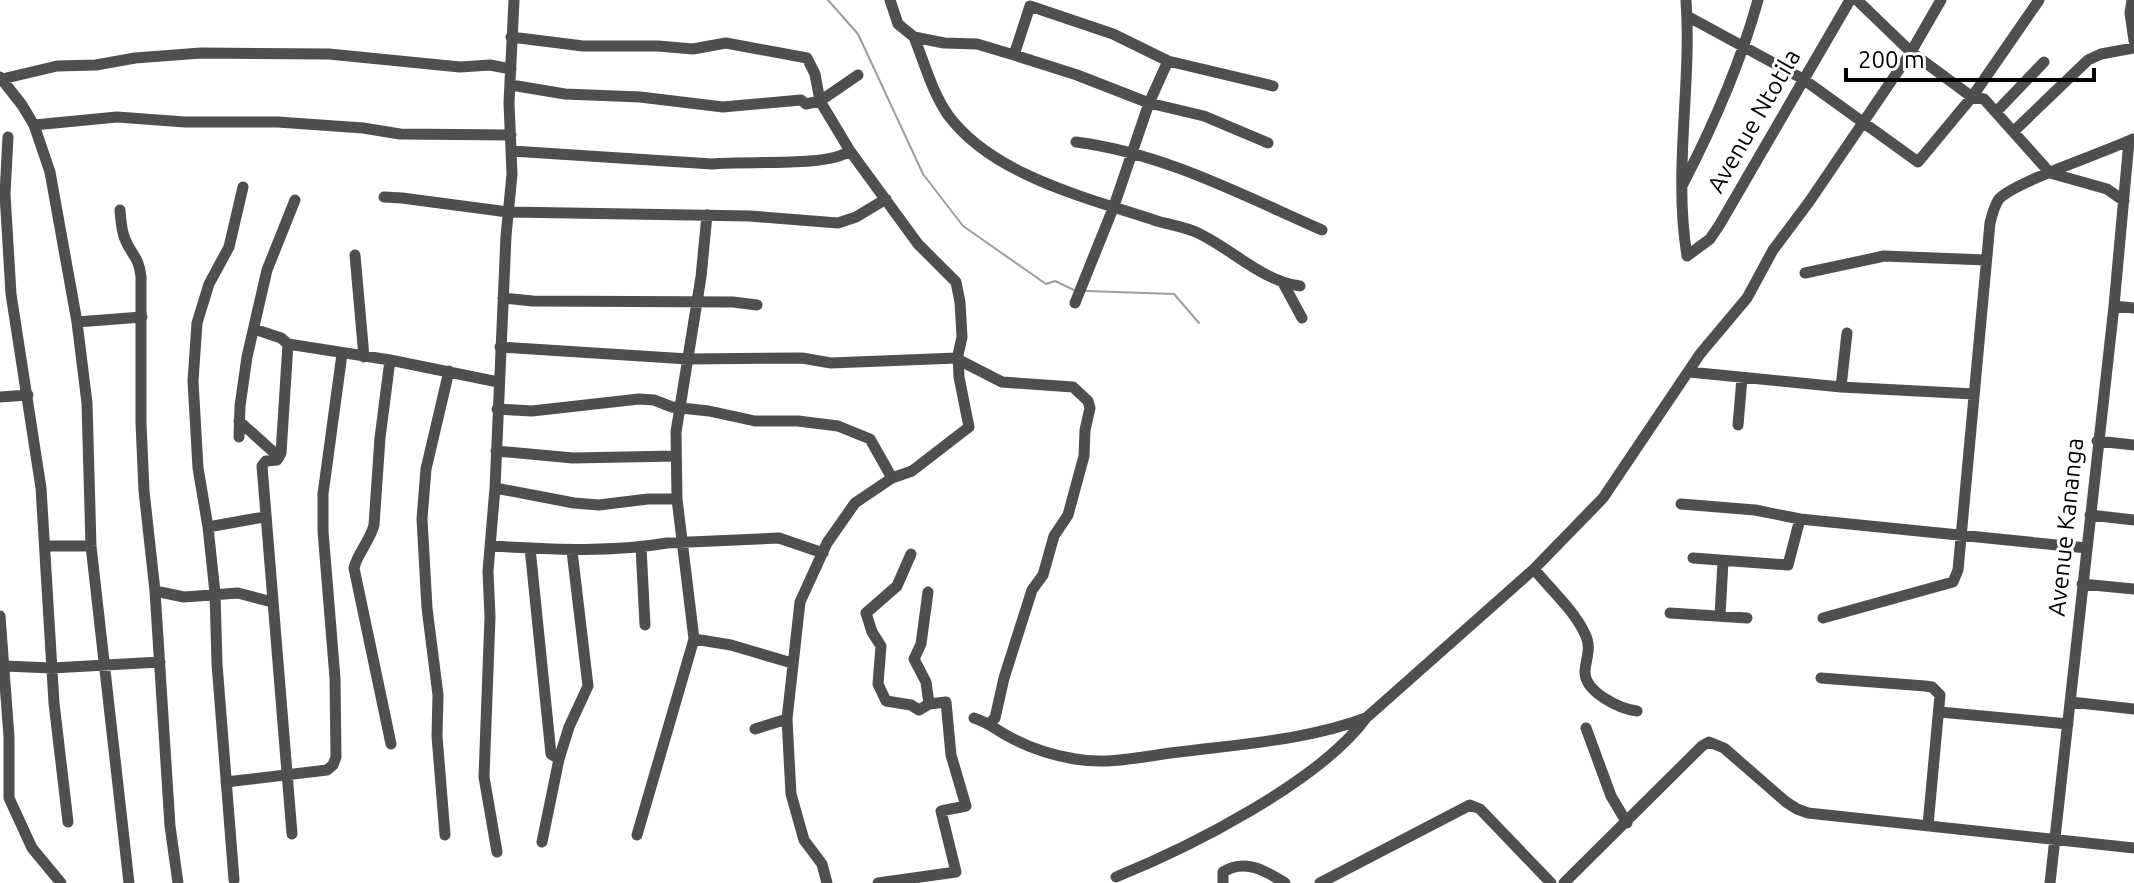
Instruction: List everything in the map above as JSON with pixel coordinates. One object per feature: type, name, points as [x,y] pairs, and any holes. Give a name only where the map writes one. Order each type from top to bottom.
[{"type":"street","points":[[497,852],[484,777],[498,382],[511,195],[511,37],[514,0]]},
{"type":"street","points":[[890,0],[898,24],[914,37],[944,43],[977,44],[1014,55],[1149,103],[1204,116],[1268,143]]},
{"type":"street","points":[[1681,189],[1686,0]]},
{"type":"street","points":[[1681,189],[1719,113],[1745,49],[1758,0]]},
{"type":"street","name":"Avenue Ntotila","points":[[1681,189],[1687,256],[1715,232],[1850,0]]},
{"type":"street","points":[[1857,0],[1911,52],[1972,97],[1984,99],[2050,173],[2100,188],[2124,201]]},
{"type":"street","points":[[1116,877],[1185,847],[1273,796],[1343,745],[1366,718],[1534,569],[1603,498],[1700,354],[1747,298],[1773,250],[1911,52],[1941,0]]},
{"type":"street","points":[[1687,16],[1803,79],[1918,162],[1972,97],[2039,0]]},
{"type":"street","points":[[2132,0],[2130,13],[2134,41]]},
{"type":"street","points":[[1014,55],[1030,6],[1113,34],[1168,61],[1273,86]]},
{"type":"street","points":[[511,37],[583,46],[693,49],[726,43],[803,57],[811,62],[820,101],[850,151],[918,244],[956,282],[962,337],[958,359],[961,395],[969,427],[912,471],[892,478],[855,503],[827,543],[800,602],[787,719],[791,794],[804,840],[822,864],[827,883]]},
{"type":"street","points":[[914,37],[941,101],[968,138],[997,159],[1024,173],[1199,234],[1283,283],[1300,286]]},
{"type":"street","points":[[2014,131],[2088,60],[2101,54],[2134,48]]},
{"type":"street","points":[[129,883],[91,546],[87,403],[77,322],[53,183],[34,125],[1,78],[57,66],[96,65],[135,58],[201,53],[329,54],[511,69]]},
{"type":"street","points":[[1075,303],[1114,206],[1149,103],[1168,61]]},
{"type":"street","points":[[1996,112],[2044,62]]},
{"type":"street","points":[[511,85],[565,94],[640,97],[723,107],[820,101],[858,75]]},
{"type":"street","points":[[34,125],[117,117],[185,122],[263,121],[363,128],[400,134],[511,135]]},
{"type":"street","points":[[8,137],[5,194],[11,294],[41,488],[52,668],[68,822]]},
{"type":"street","points":[[1823,618],[1948,586],[1953,582],[1958,570],[1990,223],[2001,197],[2050,173],[2132,140]]},
{"type":"street","name":"Avenue Kananga","points":[[2050,883],[2132,140]]},
{"type":"street","points":[[1076,142],[1110,146],[1192,173],[1322,230]]},
{"type":"street","points":[[512,151],[712,164],[830,160],[850,151]]},
{"type":"street","points":[[2072,181],[2079,170],[2098,154]]},
{"type":"street","points":[[2100,188],[2129,170]]},
{"type":"street","points":[[234,880],[217,664],[215,593],[193,407],[193,352],[202,304],[229,247],[243,187]]},
{"type":"street","points":[[384,197],[508,212],[707,215],[838,223],[856,217],[886,199]]},
{"type":"street","points":[[239,437],[247,357],[267,270],[295,200]]},
{"type":"street","points":[[120,210],[122,233],[140,266],[144,491],[155,591],[170,826],[178,883]]},
{"type":"street","points":[[637,835],[694,639],[681,544],[676,456],[707,215]]},
{"type":"street","points":[[355,255],[364,357]]},
{"type":"street","points":[[1805,273],[1884,256],[1986,260]]},
{"type":"street","points":[[1283,283],[1302,318]]},
{"type":"street","points":[[503,298],[757,305]]},
{"type":"street","points":[[2114,306],[2134,308]]},
{"type":"street","points":[[77,322],[142,317]]},
{"type":"street","points":[[254,329],[281,338],[288,344],[390,360],[498,382]]},
{"type":"street","points":[[1841,387],[1847,333]]},
{"type":"street","points":[[279,457],[288,344]]},
{"type":"street","points":[[500,347],[688,359],[802,358],[831,363],[958,359],[1002,382],[1073,387],[1088,401],[1090,408],[1084,456],[1068,515],[1054,536],[1043,575],[1032,590],[1004,678],[995,718],[990,723]]},
{"type":"street","points":[[226,782],[327,770],[336,757],[334,651],[323,506],[342,354]]},
{"type":"street","points":[[390,360],[380,438],[374,525],[371,538],[356,559],[354,568],[391,744]]},
{"type":"street","points":[[445,835],[437,736],[438,695],[427,608],[422,519],[426,469],[449,371]]},
{"type":"street","points":[[1689,372],[1841,387],[1974,394]]},
{"type":"street","points":[[1738,425],[1742,378]]},
{"type":"street","points":[[0,397],[28,395]]},
{"type":"street","points":[[497,409],[532,411],[639,399],[755,421],[798,421],[838,426],[870,439],[892,478]]},
{"type":"street","points":[[239,421],[279,457]]},
{"type":"street","points":[[2097,441],[2134,445]]},
{"type":"street","points":[[496,451],[573,458],[676,456]]},
{"type":"street","points":[[279,457],[262,466],[292,834]]},
{"type":"street","points":[[495,488],[599,505],[677,499]]},
{"type":"street","points":[[1681,504],[2087,548]]},
{"type":"street","points":[[2090,515],[2134,520]]},
{"type":"street","points":[[208,527],[264,517]]},
{"type":"street","points":[[1693,558],[1788,565],[1800,519]]},
{"type":"street","points":[[491,546],[572,551],[779,538],[823,553]]},
{"type":"street","points":[[46,546],[91,546]]},
{"type":"street","points":[[641,547],[645,625]]},
{"type":"street","points":[[530,548],[551,754],[559,759]]},
{"type":"street","points":[[542,842],[559,759],[569,727],[588,686],[572,551]]},
{"type":"street","points":[[878,883],[956,872],[941,811],[966,806],[951,755],[946,702],[929,704],[919,710],[911,705],[886,701],[878,684],[881,646],[872,632],[866,613],[897,586],[911,554]]},
{"type":"street","points":[[1720,616],[1723,561]]},
{"type":"street","points":[[1534,569],[1585,633],[1590,652],[1585,673],[1588,681],[1611,703],[1637,711]]},
{"type":"street","points":[[2082,584],[2134,589]]},
{"type":"street","points":[[155,591],[184,597],[238,593],[272,602]]},
{"type":"street","points":[[928,592],[921,644],[914,659],[926,682],[929,704]]},
{"type":"street","points":[[1670,613],[1747,618]]},
{"type":"street","points":[[0,616],[9,737],[9,798],[32,848],[61,883]]},
{"type":"street","points":[[694,639],[731,645],[792,663]]},
{"type":"street","points":[[4,666],[52,668],[160,662]]},
{"type":"street","points":[[1821,678],[1932,687],[1940,695],[1928,825]]},
{"type":"street","points":[[2071,702],[2134,709]]},
{"type":"street","points":[[1940,712],[2068,724]]},
{"type":"street","points":[[974,718],[990,723],[1031,747],[1072,758],[1104,761],[1277,739],[1332,729],[1366,718]]},
{"type":"street","points":[[755,729],[787,719]]},
{"type":"street","points":[[1586,728],[1611,796],[1627,823]]},
{"type":"street","points":[[1564,883],[1709,742],[1724,748],[1797,809],[1808,813],[2134,848]]},
{"type":"street","points":[[1320,883],[1470,805],[1480,809],[1551,883]]},
{"type":"street","points":[[1223,883],[1223,872],[1228,868],[1255,866],[1285,883]]},
{"type":"waterway","points":[[828,0],[858,34],[923,174],[963,226],[1046,284],[1055,281],[1076,291]]},
{"type":"waterway","points":[[1086,291],[1174,294],[1199,323]]}]
